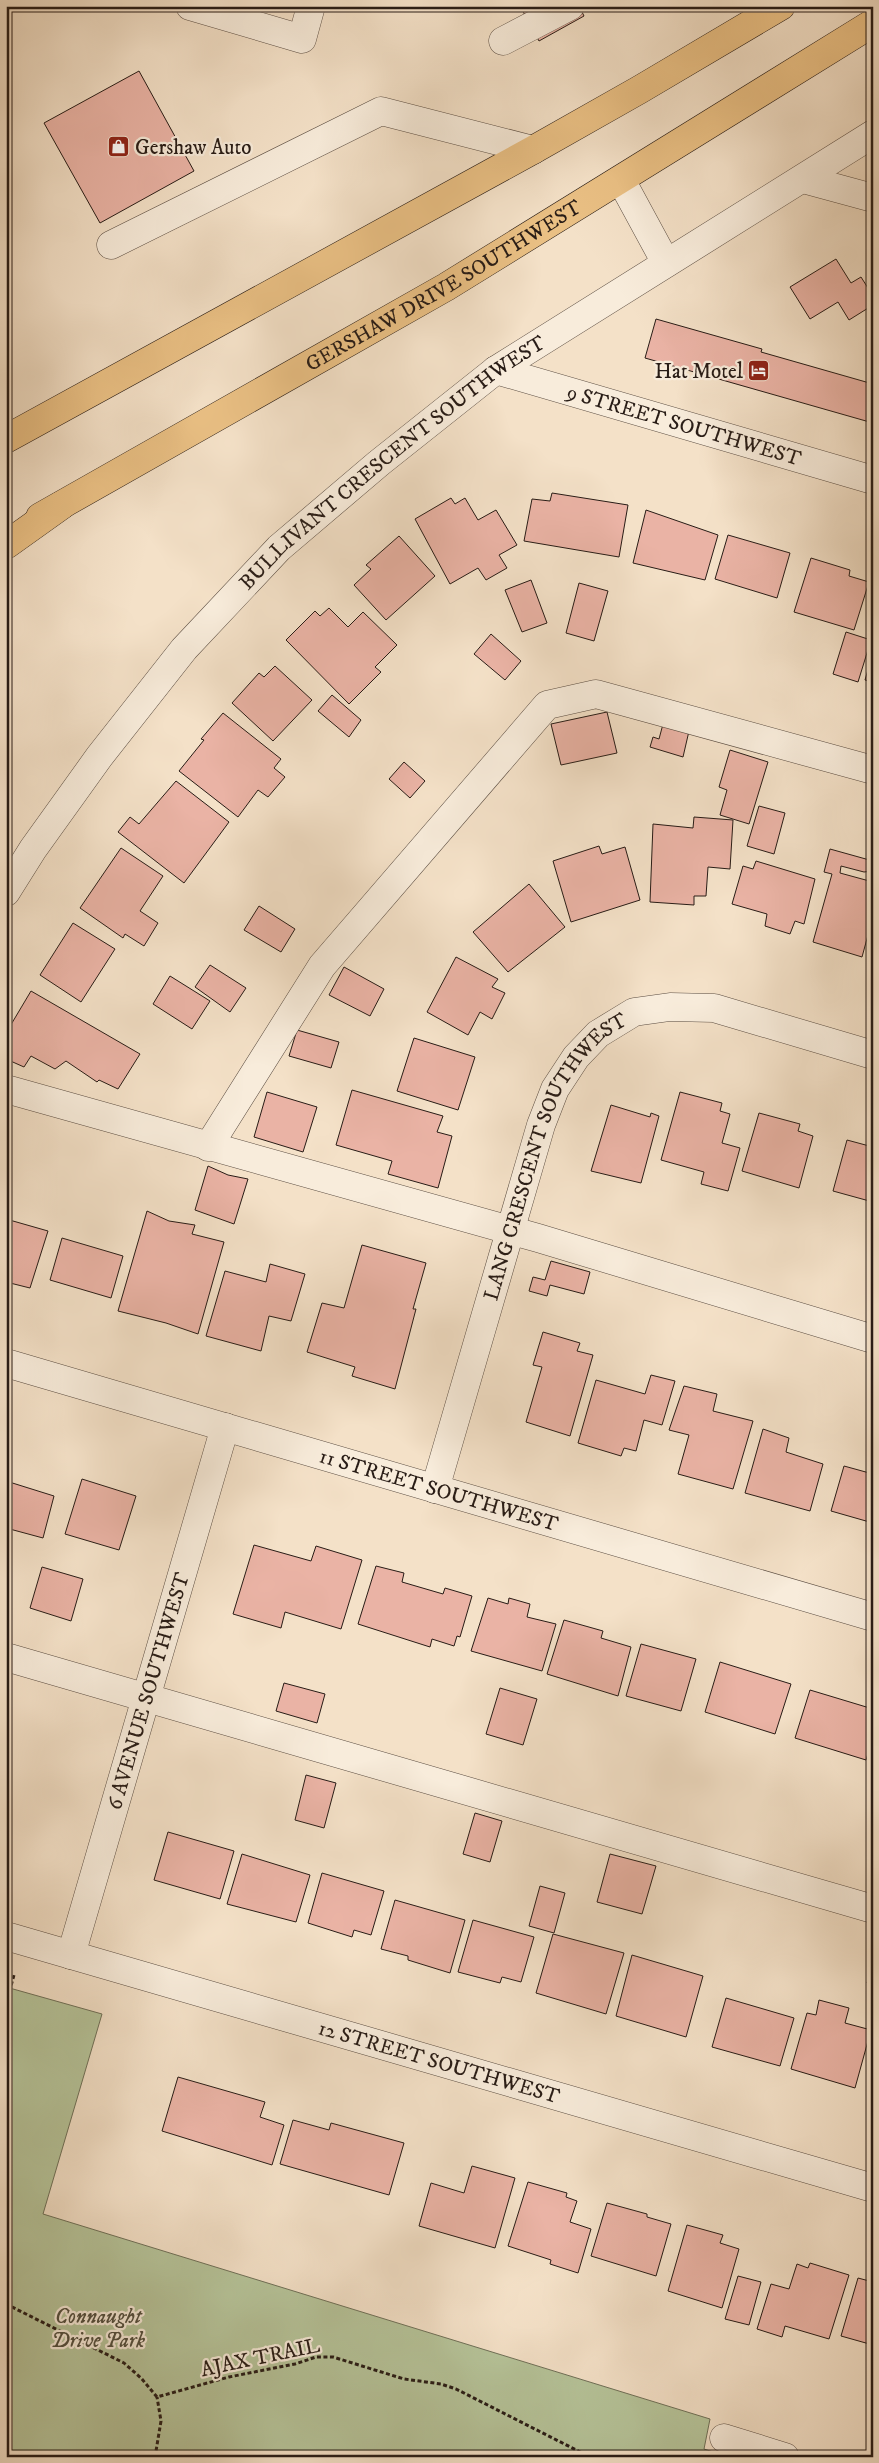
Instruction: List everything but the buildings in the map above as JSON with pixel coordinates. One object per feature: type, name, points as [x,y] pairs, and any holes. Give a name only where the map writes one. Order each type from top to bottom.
[{"type":"main road","points":[[6,439],[533,150],[639,90],[776,7]]},
{"type":"main road","name":"GERSHAW DRIVE SOUTHWEST","points":[[6,536],[446,287],[873,23]]},
{"type":"main road","points":[[6,545],[62,505]]},
{"type":"street","points":[[190,6],[302,39],[312,6]]},
{"type":"street","points":[[503,41],[570,6]]},
{"type":"street","points":[[111,245],[382,111],[533,150]]},
{"type":"street","name":"BULLIVANT CRESCENT SOUTHWEST","points":[[6,892],[33,849],[99,757],[184,649],[279,548],[379,463],[496,370],[873,134]]},
{"type":"street","points":[[803,179],[873,198]]},
{"type":"street","points":[[621,180],[666,263]]},
{"type":"street","name":"9 STREET SOUTHWEST","points":[[496,370],[873,480]]},
{"type":"street","points":[[208,1147],[322,966],[547,705],[596,694],[873,770]]},
{"type":"street","name":"LANG CRESCENT SOUTHWEST","points":[[435,1489],[508,1230],[541,1125],[555,1089],[576,1057],[598,1034],[634,1012],[670,1007],[714,1008],[873,1055]]},
{"type":"street","points":[[6,1089],[508,1230],[873,1339]]},
{"type":"street","name":"11 STREET SOUTHWEST","points":[[6,1363],[873,1617]]},
{"type":"street","name":"6 AVENUE SOUTHWEST","points":[[72,1955],[225,1427]]},
{"type":"street","points":[[6,1657],[873,1909]]},
{"type":"street","name":"12 STREET SOUTHWEST","points":[[6,1936],[873,2188]]},
{"type":"street","points":[[724,2438],[785,2457]]},
{"type":"path","points":[[6,2004],[14,1976]]},
{"type":"path","points":[[6,2304],[124,2363],[142,2378],[157,2397],[161,2421],[155,2457]]},
{"type":"path","name":"AJAX TRAIL","points":[[157,2397],[229,2377],[295,2364],[316,2357],[332,2357],[404,2379],[441,2384],[456,2389],[590,2457]]},
{"type":"green space","name":"Connaught Drive Park","points":[[6,1987],[102,2014],[43,2214],[710,2419],[704,2449],[729,2457],[6,2457]]},
{"type":"place","name":"Gershaw Auto","points":[[119,147]]},
{"type":"place","name":"Hat Motel","points":[[759,371]]}]
